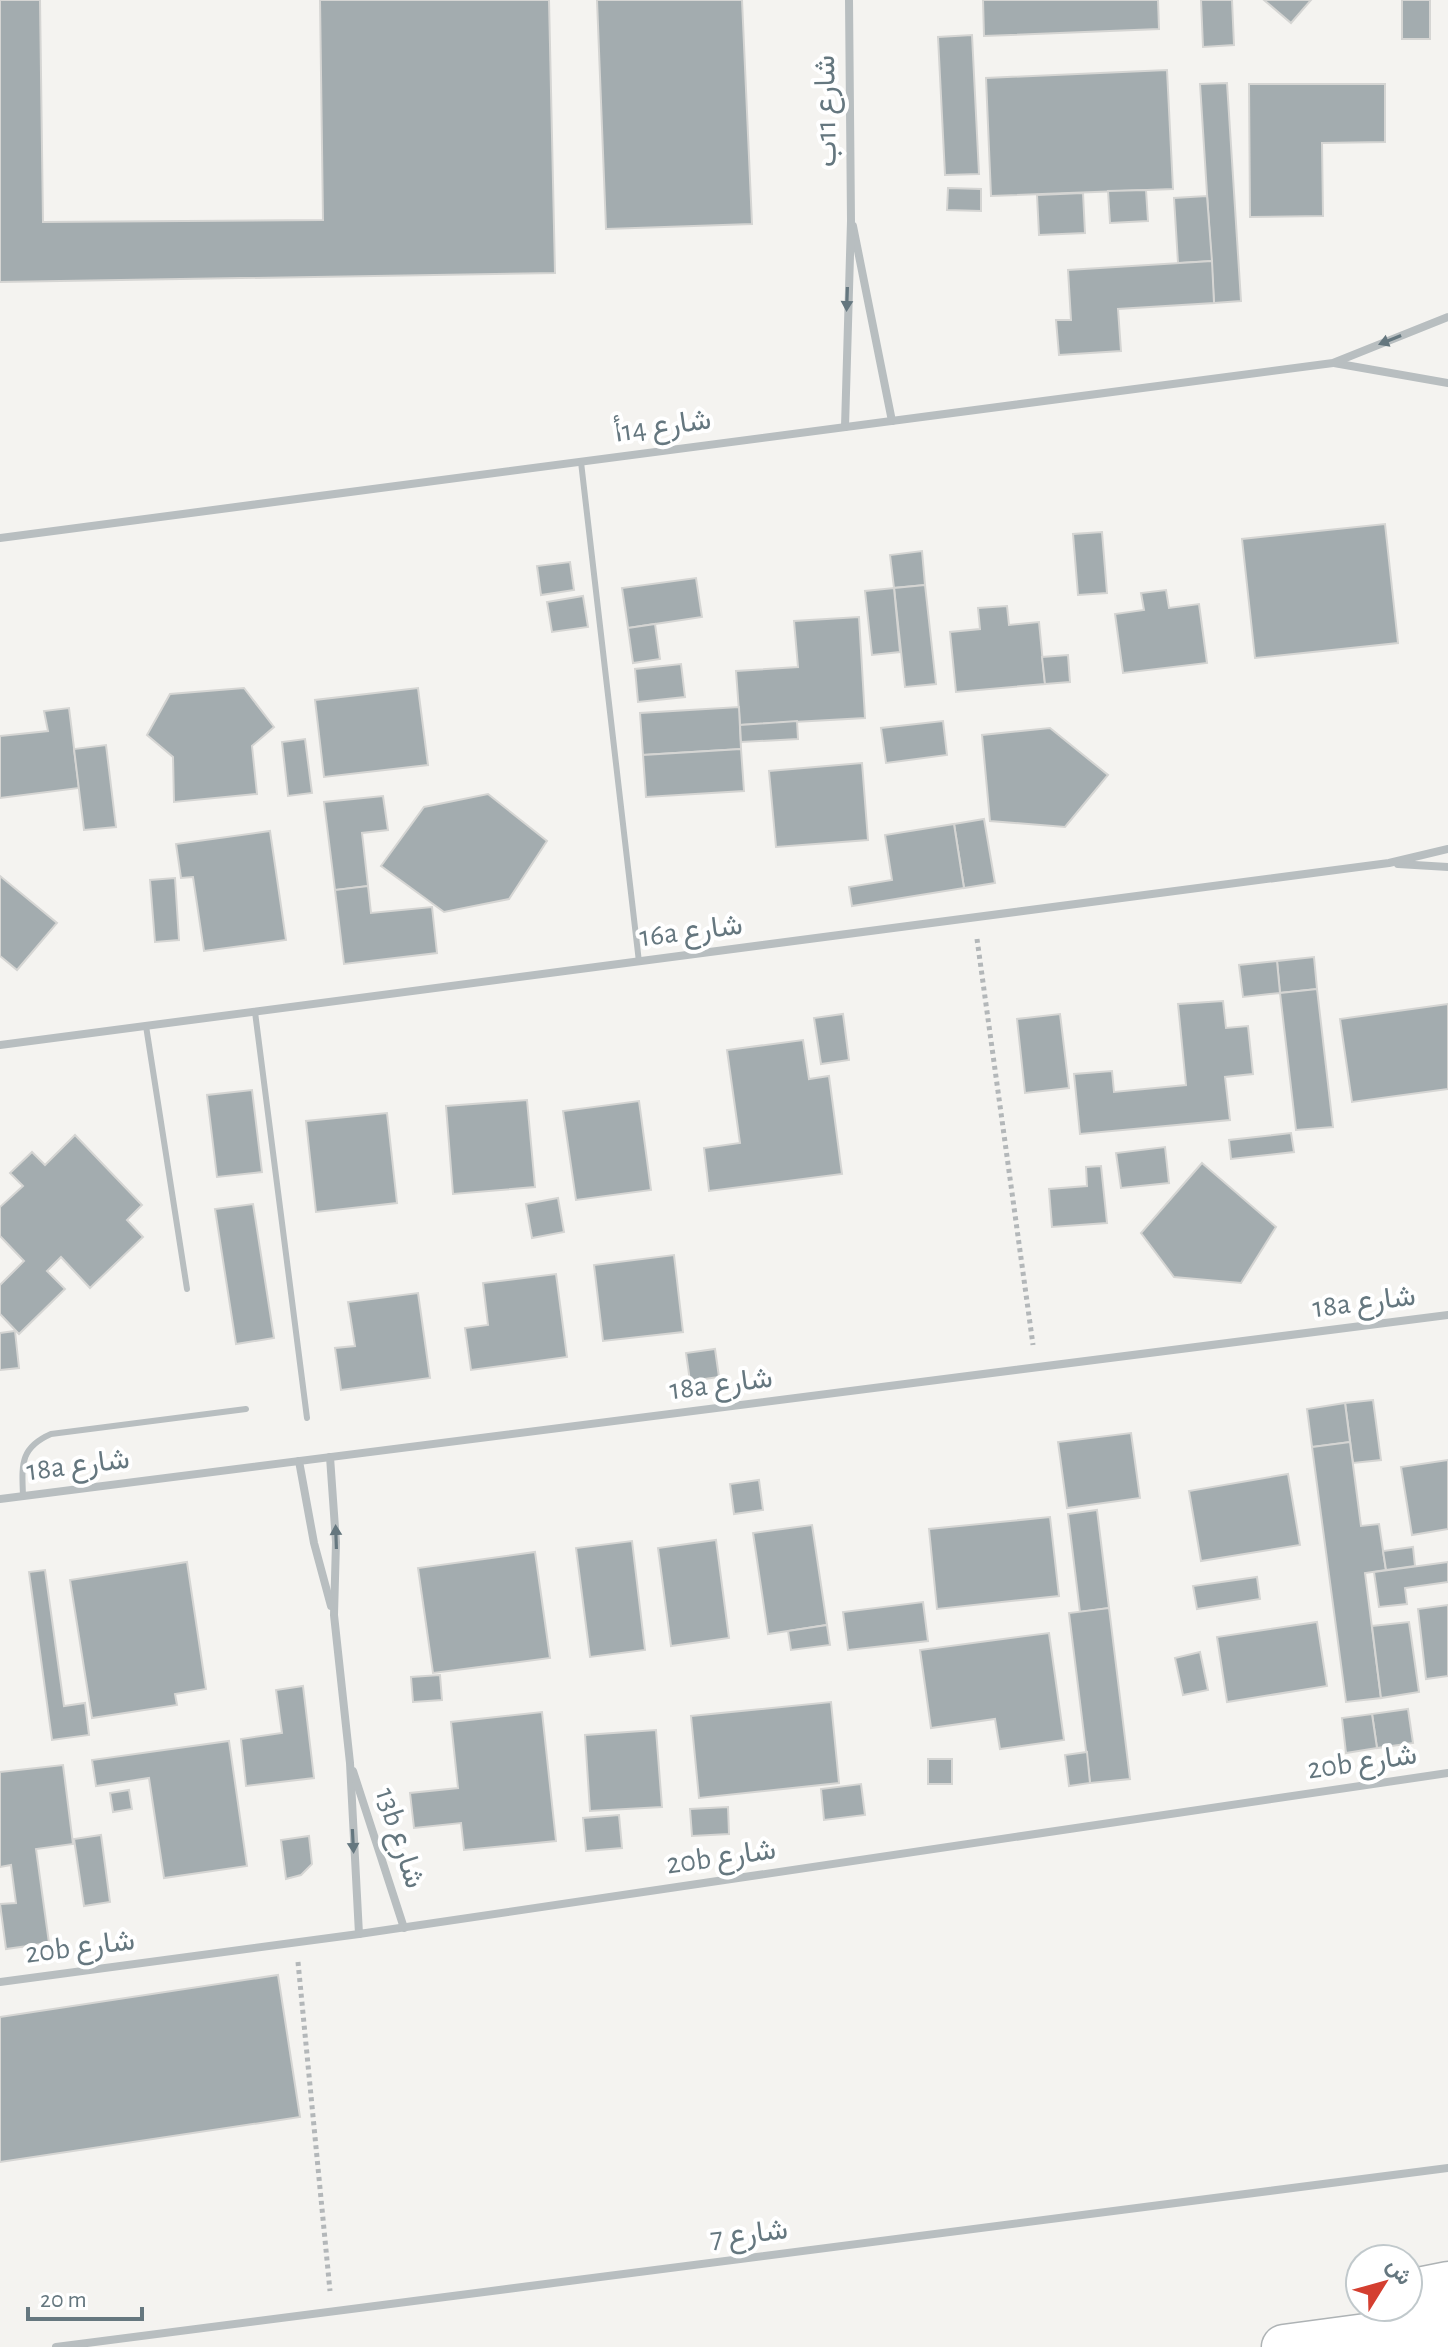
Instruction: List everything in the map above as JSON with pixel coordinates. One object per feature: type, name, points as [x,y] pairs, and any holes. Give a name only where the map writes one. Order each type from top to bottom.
[{"type":"highway","points":[[1424,2289],[1448,2284]]},
{"type":"highway","points":[[1265,2347],[1300,2328],[1344,2311]]},
{"type":"highway","points":[[1284,2347],[1448,2325]]},
{"type":"street","name":"شارع 11ب","points":[[845,427],[851,221],[849,0]]},
{"type":"street","name":"شارع 11ب","points":[[851,221],[865,275],[892,421]]},
{"type":"street","name":"شارع 14أ","points":[[0,538],[1333,363],[1448,317]]},
{"type":"street","name":"شارع 14أ","points":[[1333,363],[1448,383]]},
{"type":"street","name":"16a شارع","points":[[0,1045],[1389,863],[1448,849]]},
{"type":"street","name":"16a شارع","points":[[1389,863],[1448,867]]},
{"type":"street","name":"18a شارع","points":[[0,1499],[1448,1315]]},
{"type":"street","name":"13b شارع","points":[[330,1457],[336,1542],[334,1615],[350,1763],[359,1934]]},
{"type":"street","name":"13b شارع","points":[[299,1461],[314,1543],[334,1615]]},
{"type":"street","name":"13b شارع","points":[[350,1763],[404,1928]]},
{"type":"street","name":"20b شارع","points":[[0,1982],[404,1928],[1448,1773]]},
{"type":"street","name":"شارع 7","points":[[56,2347],[1448,2168]]},
{"type":"lane","points":[[581,462],[639,962]]},
{"type":"lane","points":[[255,1012],[307,1418]]},
{"type":"lane","points":[[146,1026],[187,1289]]},
{"type":"lane","points":[[23,1496],[22,1467],[25,1456],[31,1447],[51,1434],[246,1409]]},
{"type":"path","points":[[974,918],[1037,1368]]},
{"type":"path","points":[[296,1943],[332,2312]]},
{"type":"building","points":[[0,0],[40,0],[43,222],[323,220],[320,0],[549,0],[555,273],[0,282]]},
{"type":"building","points":[[597,0],[742,0],[752,224],[606,229]]},
{"type":"building","points":[[983,0],[1158,0],[1159,29],[984,36]]},
{"type":"building","points":[[1201,0],[1232,0],[1234,45],[1203,47]]},
{"type":"building","points":[[1264,0],[1311,0],[1291,23]]},
{"type":"building","points":[[1402,0],[1430,0],[1430,39],[1402,39]]},
{"type":"building","points":[[972,35],[979,174],[945,175],[938,37]]},
{"type":"building","points":[[1167,70],[1173,189],[991,196],[986,78]]},
{"type":"building","points":[[1227,83],[1241,301],[1214,303],[1200,84]]},
{"type":"building","points":[[1249,84],[1385,84],[1385,142],[1322,143],[1323,216],[1250,217]]},
{"type":"building","points":[[948,188],[981,189],[981,211],[947,210]]},
{"type":"building","points":[[1146,190],[1148,221],[1110,223],[1108,191]]},
{"type":"building","points":[[1083,193],[1085,233],[1039,235],[1037,195]]},
{"type":"building","points":[[1207,196],[1212,261],[1178,263],[1174,198]]},
{"type":"building","points":[[1212,261],[1214,303],[1118,309],[1121,351],[1059,355],[1056,320],[1071,320],[1068,270]]},
{"type":"building","points":[[1385,524],[1398,643],[1255,658],[1242,539]]},
{"type":"building","points":[[1102,532],[1107,593],[1078,595],[1073,534]]},
{"type":"building","points":[[922,551],[925,585],[894,588],[890,555]]},
{"type":"building","points":[[570,562],[574,590],[541,595],[537,566]]},
{"type":"building","points":[[696,578],[702,617],[628,628],[622,588]]},
{"type":"building","points":[[925,585],[936,684],[905,687],[894,588]]},
{"type":"building","points":[[894,588],[900,652],[872,655],[865,591]]},
{"type":"building","points":[[1166,590],[1169,608],[1199,604],[1207,663],[1123,673],[1115,614],[1144,610],[1141,593]]},
{"type":"building","points":[[583,596],[588,627],[552,632],[547,602]]},
{"type":"building","points":[[1007,606],[1009,625],[1039,622],[1045,684],[956,692],[950,632],[980,629],[978,608]]},
{"type":"building","points":[[859,617],[865,718],[740,725],[736,671],[798,667],[794,621]]},
{"type":"building","points":[[655,624],[660,659],[633,663],[628,628]]},
{"type":"building","points":[[1068,655],[1070,682],[1045,684],[1042,657]]},
{"type":"building","points":[[681,664],[685,697],[638,702],[635,669]]},
{"type":"building","points":[[244,688],[274,727],[252,746],[257,794],[174,802],[173,757],[147,735],[170,694]]},
{"type":"building","points":[[418,688],[428,765],[324,777],[315,700]]},
{"type":"building","points":[[739,707],[741,749],[643,755],[640,713]]},
{"type":"building","points":[[69,708],[79,788],[0,798],[0,736],[48,731],[44,711]]},
{"type":"building","points":[[797,721],[798,739],[741,742],[740,725]]},
{"type":"building","points":[[943,721],[947,755],[886,763],[881,728]]},
{"type":"building","points":[[1050,728],[1108,775],[1065,827],[990,821],[982,735]]},
{"type":"building","points":[[305,739],[312,793],[288,796],[282,742]]},
{"type":"building","points":[[106,745],[116,827],[84,830],[74,749]]},
{"type":"building","points":[[741,749],[744,791],[646,797],[643,755]]},
{"type":"building","points":[[862,763],[868,840],[776,847],[769,771]]},
{"type":"building","points":[[488,794],[547,841],[509,899],[444,912],[381,866],[424,807]]},
{"type":"building","points":[[383,796],[388,830],[362,833],[368,886],[335,890],[324,802]]},
{"type":"building","points":[[984,819],[995,883],[964,888],[954,824]]},
{"type":"building","points":[[954,824],[964,888],[852,906],[849,887],[892,880],[885,835]]},
{"type":"building","points":[[270,831],[286,940],[204,951],[193,877],[181,878],[176,844]]},
{"type":"building","points":[[0,876],[57,923],[17,970],[0,956]]},
{"type":"building","points":[[175,878],[179,940],[155,942],[150,880]]},
{"type":"building","points":[[368,886],[371,913],[432,907],[437,953],[344,964],[335,890]]},
{"type":"building","points":[[1314,957],[1317,989],[1280,993],[1277,961]]},
{"type":"building","points":[[1277,961],[1280,993],[1243,997],[1239,965]]},
{"type":"building","points":[[1317,989],[1333,1127],[1296,1130],[1280,993]]},
{"type":"building","points":[[1223,1001],[1226,1028],[1248,1026],[1253,1074],[1225,1077],[1230,1120],[1080,1134],[1074,1074],[1112,1071],[1114,1092],[1186,1085],[1178,1004]]},
{"type":"building","points":[[1448,1004],[1448,1089],[1352,1102],[1340,1019]]},
{"type":"building","points":[[843,1014],[849,1060],[821,1064],[814,1018]]},
{"type":"building","points":[[1060,1014],[1069,1088],[1025,1093],[1017,1019]]},
{"type":"building","points":[[803,1040],[809,1079],[829,1076],[842,1174],[709,1191],[704,1148],[740,1143],[727,1050]]},
{"type":"building","points":[[252,1090],[262,1172],[217,1177],[207,1095]]},
{"type":"building","points":[[527,1100],[535,1187],[453,1194],[446,1106]]},
{"type":"building","points":[[639,1101],[651,1190],[576,1200],[563,1111]]},
{"type":"building","points":[[387,1113],[397,1203],[316,1212],[306,1121]]},
{"type":"building","points":[[1291,1133],[1294,1152],[1231,1159],[1229,1140]]},
{"type":"building","points":[[75,1135],[142,1205],[127,1220],[143,1237],[90,1288],[61,1257],[47,1271],[65,1289],[19,1334],[0,1314],[0,1285],[24,1261],[0,1236],[0,1207],[23,1186],[10,1173],[32,1152],[45,1165]]},
{"type":"building","points":[[1165,1147],[1169,1183],[1121,1188],[1116,1153]]},
{"type":"building","points":[[1202,1163],[1276,1227],[1241,1283],[1174,1277],[1141,1233]]},
{"type":"building","points":[[1101,1166],[1107,1223],[1052,1227],[1049,1189],[1087,1186],[1086,1167]]},
{"type":"building","points":[[558,1198],[564,1232],[532,1238],[526,1204]]},
{"type":"building","points":[[253,1204],[274,1338],[236,1344],[215,1209]]},
{"type":"building","points":[[674,1255],[683,1332],[603,1341],[594,1265]]},
{"type":"building","points":[[556,1274],[567,1357],[471,1370],[465,1328],[488,1325],[483,1283]]},
{"type":"building","points":[[418,1293],[430,1378],[341,1390],[335,1348],[355,1346],[348,1302]]},
{"type":"building","points":[[15,1331],[19,1368],[0,1370],[0,1333]]},
{"type":"building","points":[[715,1349],[719,1377],[690,1381],[686,1353]]},
{"type":"building","points":[[1373,1400],[1381,1460],[1353,1463],[1345,1403]]},
{"type":"building","points":[[1345,1403],[1350,1442],[1312,1447],[1307,1409]]},
{"type":"building","points":[[1131,1433],[1140,1498],[1067,1508],[1058,1442]]},
{"type":"building","points":[[1350,1442],[1361,1526],[1379,1524],[1386,1570],[1365,1573],[1381,1698],[1346,1702],[1312,1447]]},
{"type":"building","points":[[1448,1460],[1448,1529],[1412,1535],[1401,1467]]},
{"type":"building","points":[[1288,1474],[1300,1545],[1201,1561],[1189,1491]]},
{"type":"building","points":[[759,1480],[763,1510],[734,1514],[730,1484]]},
{"type":"building","points":[[1097,1510],[1109,1608],[1080,1612],[1068,1514]]},
{"type":"building","points":[[1050,1517],[1059,1596],[937,1609],[929,1529]]},
{"type":"building","points":[[812,1525],[827,1625],[768,1634],[753,1533]]},
{"type":"building","points":[[716,1540],[729,1638],[671,1646],[658,1548]]},
{"type":"building","points":[[632,1541],[645,1650],[590,1657],[576,1548]]},
{"type":"building","points":[[1413,1547],[1415,1566],[1386,1570],[1383,1551]]},
{"type":"building","points":[[535,1552],[550,1658],[433,1673],[418,1568]]},
{"type":"building","points":[[187,1562],[206,1689],[175,1694],[177,1705],[92,1718],[70,1580]]},
{"type":"building","points":[[1448,1562],[1448,1582],[1405,1588],[1407,1604],[1379,1607],[1374,1572]]},
{"type":"building","points":[[45,1570],[64,1706],[85,1703],[89,1735],[52,1740],[29,1572]]},
{"type":"building","points":[[1257,1577],[1260,1599],[1197,1609],[1193,1586]]},
{"type":"building","points":[[923,1602],[928,1641],[848,1650],[843,1612]]},
{"type":"building","points":[[1448,1605],[1448,1676],[1426,1679],[1418,1609]]},
{"type":"building","points":[[1109,1608],[1130,1779],[1090,1783],[1069,1613]]},
{"type":"building","points":[[1317,1622],[1327,1686],[1227,1702],[1217,1637]]},
{"type":"building","points":[[1409,1622],[1419,1692],[1381,1698],[1372,1626]]},
{"type":"building","points":[[827,1625],[830,1645],[791,1650],[788,1631]]},
{"type":"building","points":[[1049,1633],[1064,1740],[1000,1749],[995,1719],[931,1728],[920,1650]]},
{"type":"building","points":[[1200,1652],[1208,1690],[1183,1695],[1175,1658]]},
{"type":"building","points":[[440,1675],[442,1700],[413,1702],[411,1677]]},
{"type":"building","points":[[303,1686],[314,1778],[246,1786],[241,1739],[282,1733],[276,1690]]},
{"type":"building","points":[[831,1702],[839,1783],[699,1798],[691,1716]]},
{"type":"building","points":[[1408,1709],[1413,1743],[1377,1748],[1372,1714]]},
{"type":"building","points":[[542,1712],[556,1841],[464,1850],[461,1823],[414,1828],[410,1793],[458,1788],[451,1722]]},
{"type":"building","points":[[1372,1714],[1377,1748],[1346,1753],[1342,1718]]},
{"type":"building","points":[[656,1730],[662,1807],[590,1811],[585,1735]]},
{"type":"building","points":[[229,1741],[247,1866],[164,1878],[149,1778],[96,1786],[92,1760]]},
{"type":"building","points":[[1087,1752],[1090,1783],[1069,1786],[1065,1755]]},
{"type":"building","points":[[928,1759],[952,1759],[952,1784],[928,1784]]},
{"type":"building","points":[[63,1765],[73,1844],[36,1849],[49,1943],[6,1949],[0,1904],[16,1903],[11,1865],[0,1867],[0,1772]]},
{"type":"building","points":[[861,1784],[865,1815],[824,1820],[821,1789]]},
{"type":"building","points":[[129,1790],[132,1809],[113,1812],[110,1793]]},
{"type":"building","points":[[728,1807],[729,1834],[692,1836],[690,1809]]},
{"type":"building","points":[[619,1815],[622,1848],[586,1851],[583,1818]]},
{"type":"building","points":[[101,1835],[110,1902],[84,1906],[74,1839]]},
{"type":"building","points":[[309,1836],[312,1864],[301,1875],[286,1879],[281,1840]]},
{"type":"building","points":[[278,1975],[300,2117],[0,2162],[0,2017]]}]
